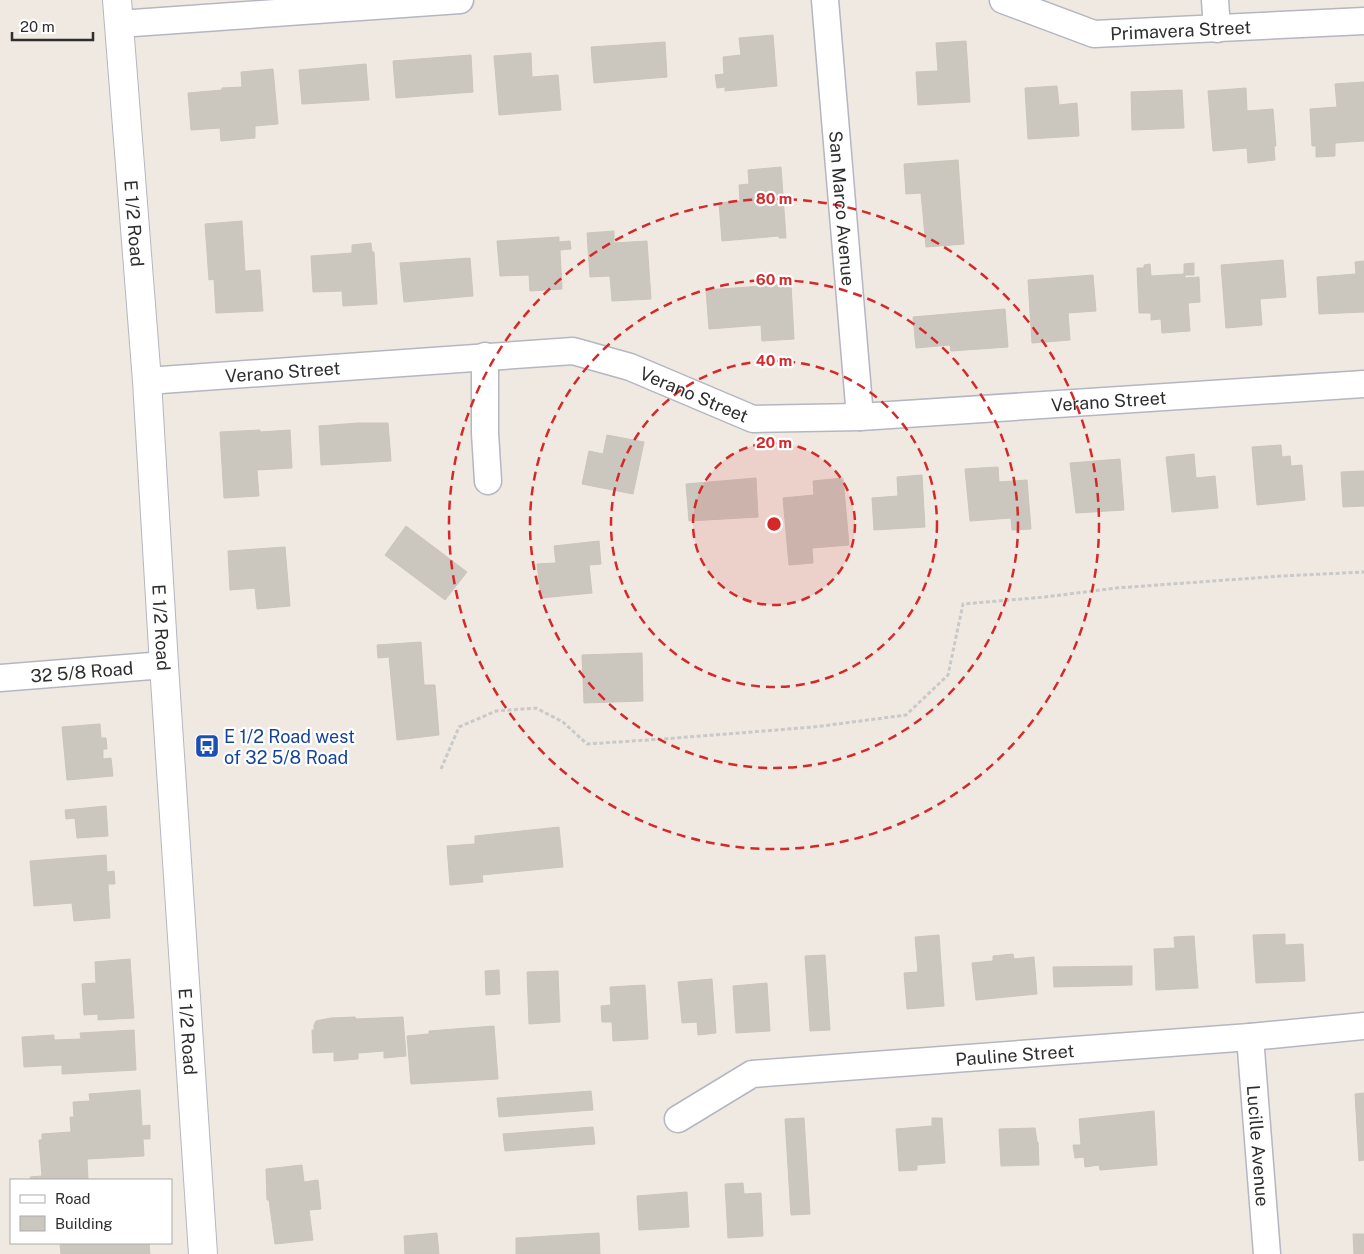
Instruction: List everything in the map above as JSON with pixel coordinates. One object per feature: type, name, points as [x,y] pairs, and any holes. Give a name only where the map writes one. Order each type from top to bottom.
[{"type":"street","points":[[118,12],[460,0]]},
{"type":"street","name":"San Marco Avenue","points":[[825,0],[860,417]]},
{"type":"street","name":"Primavera Street","points":[[1003,0],[1094,34],[1364,21]]},
{"type":"street","points":[[1215,0],[1218,29]]},
{"type":"street","name":"E 1/2 Road","points":[[118,12],[147,381],[203,1254]]},
{"type":"street","name":"Verano Street","points":[[147,381],[572,351],[630,367],[753,419],[860,417],[1364,384]]},
{"type":"street","points":[[485,356],[485,433],[488,481]]},
{"type":"street","name":"32 5/8 Road","points":[[0,678],[164,665]]},
{"type":"street","name":"Pauline Street","points":[[678,1120],[752,1074],[1250,1037],[1364,1026]]},
{"type":"street","name":"Lucille Avenue","points":[[1250,1037],[1267,1254]]},
{"type":"path","points":[[441,769],[459,727],[496,711],[536,708],[563,722],[587,744],[814,727],[906,714],[948,675],[963,604],[1045,597],[1116,588],[1364,572]]},
{"type":"building","points":[[773,35],[777,86],[725,91],[725,87],[717,88],[715,75],[724,74],[723,57],[741,55],[739,38]]},
{"type":"building","points":[[966,41],[970,102],[918,105],[916,72],[938,71],[936,43]]},
{"type":"building","points":[[665,42],[667,77],[594,83],[591,47]]},
{"type":"building","points":[[531,53],[532,77],[558,75],[561,110],[499,115],[494,56]]},
{"type":"building","points":[[471,55],[473,92],[396,98],[393,61]]},
{"type":"building","points":[[366,64],[369,100],[302,104],[299,70]]},
{"type":"building","points":[[273,69],[278,124],[255,126],[255,138],[221,141],[220,128],[191,130],[188,93],[242,87],[241,72]]},
{"type":"building","points":[[1364,82],[1364,141],[1335,143],[1335,156],[1316,157],[1316,146],[1312,146],[1310,109],[1337,107],[1335,84]]},
{"type":"building","points":[[1057,86],[1059,105],[1077,103],[1079,136],[1028,139],[1025,88]]},
{"type":"building","points":[[1246,88],[1247,111],[1273,109],[1276,146],[1274,146],[1275,160],[1248,163],[1247,148],[1213,151],[1208,91]]},
{"type":"building","points":[[1182,90],[1184,128],[1132,130],[1131,92]]},
{"type":"building","points":[[958,160],[964,244],[926,247],[921,193],[906,194],[904,164]]},
{"type":"building","points":[[781,167],[786,238],[779,238],[779,236],[722,241],[719,203],[740,201],[739,185],[749,184],[748,170]]},
{"type":"building","points":[[242,221],[245,271],[260,270],[263,311],[216,313],[214,279],[209,280],[205,224]]},
{"type":"building","points":[[614,231],[614,243],[647,241],[651,299],[612,301],[610,276],[590,277],[587,233]]},
{"type":"building","points":[[559,237],[559,242],[570,241],[571,249],[560,250],[562,289],[530,291],[529,275],[500,276],[497,241]]},
{"type":"building","points":[[371,243],[372,252],[374,252],[377,304],[343,306],[342,291],[313,292],[311,256],[352,253],[352,245]]},
{"type":"building","points":[[470,258],[473,296],[404,302],[400,263]]},
{"type":"building","points":[[1283,260],[1286,297],[1260,299],[1262,325],[1226,328],[1221,265]]},
{"type":"building","points":[[1364,261],[1364,312],[1319,314],[1317,277],[1356,274],[1355,262]]},
{"type":"building","points":[[1194,263],[1194,275],[1185,275],[1185,278],[1199,277],[1200,302],[1188,303],[1190,331],[1162,333],[1161,319],[1151,320],[1151,313],[1139,313],[1137,268],[1144,268],[1144,265],[1150,264],[1151,276],[1184,274],[1184,264]]},
{"type":"building","points":[[1093,275],[1096,311],[1068,313],[1070,340],[1032,343],[1028,280]]},
{"type":"building","points":[[791,284],[794,339],[762,341],[761,325],[709,329],[706,290]]},
{"type":"building","points":[[1005,309],[1008,347],[951,351],[950,345],[916,348],[913,317]]},
{"type":"building","points":[[388,423],[391,461],[321,465],[319,426]]},
{"type":"building","points":[[260,430],[260,432],[290,430],[292,468],[257,470],[259,496],[224,498],[220,432]]},
{"type":"building","points":[[607,435],[644,442],[633,494],[582,484],[589,451],[603,454]]},
{"type":"building","points":[[1281,445],[1282,457],[1290,456],[1291,466],[1302,465],[1305,500],[1257,505],[1252,447]]},
{"type":"building","points":[[1194,454],[1196,478],[1215,476],[1218,508],[1172,512],[1166,457]]},
{"type":"building","points":[[1120,459],[1124,510],[1076,513],[1070,463]]},
{"type":"building","points":[[998,467],[999,482],[1027,480],[1031,529],[1012,530],[1011,518],[970,521],[965,469]]},
{"type":"building","points":[[1364,471],[1364,506],[1343,507],[1341,472]]},
{"type":"building","points":[[922,475],[925,527],[874,530],[872,498],[898,496],[897,477]]},
{"type":"building","points":[[756,478],[758,517],[689,521],[686,484]]},
{"type":"building","points":[[843,478],[849,545],[812,548],[813,563],[789,565],[783,498],[814,495],[813,481]]},
{"type":"building","points":[[406,526],[467,572],[445,600],[385,555]]},
{"type":"building","points":[[599,541],[601,564],[589,565],[592,593],[541,598],[537,564],[556,563],[554,546]]},
{"type":"building","points":[[285,547],[290,606],[257,609],[255,588],[230,590],[228,551]]},
{"type":"building","points":[[421,642],[424,685],[435,685],[439,735],[397,740],[389,657],[378,658],[377,645]]},
{"type":"building","points":[[642,653],[643,701],[584,703],[582,655]]},
{"type":"building","points":[[100,724],[101,738],[106,738],[107,749],[103,749],[103,759],[111,758],[113,776],[67,780],[62,727]]},
{"type":"building","points":[[106,806],[108,836],[77,838],[75,818],[66,819],[65,810]]},
{"type":"building","points":[[559,827],[563,867],[482,875],[483,882],[450,885],[447,846],[475,844],[475,836]]},
{"type":"building","points":[[106,855],[107,872],[114,871],[115,884],[108,884],[110,918],[74,921],[72,903],[34,906],[30,861]]},
{"type":"building","points":[[1285,934],[1285,945],[1303,944],[1305,981],[1256,983],[1253,935]]},
{"type":"building","points":[[939,935],[944,1006],[907,1009],[904,973],[918,972],[915,937]]},
{"type":"building","points":[[1194,936],[1198,988],[1156,990],[1154,949],[1175,948],[1174,937]]},
{"type":"building","points":[[1013,954],[1014,959],[1034,957],[1037,994],[976,1000],[972,963],[993,961],[993,956]]},
{"type":"building","points":[[825,955],[830,1030],[810,1031],[805,956]]},
{"type":"building","points":[[130,959],[134,1018],[98,1020],[98,1014],[84,1015],[82,984],[96,983],[95,962]]},
{"type":"building","points":[[1132,966],[1132,985],[1054,987],[1053,967]]},
{"type":"building","points":[[499,970],[500,994],[486,995],[485,971]]},
{"type":"building","points":[[558,971],[560,1022],[529,1024],[527,972]]},
{"type":"building","points":[[712,979],[716,1033],[698,1035],[697,1022],[682,1023],[678,982]]},
{"type":"building","points":[[767,983],[770,1031],[736,1033],[733,986]]},
{"type":"building","points":[[645,985],[648,1039],[613,1041],[612,1022],[602,1022],[601,1006],[611,1005],[610,987]]},
{"type":"building","points":[[355,1017],[356,1019],[403,1017],[406,1056],[384,1058],[384,1051],[358,1053],[358,1059],[334,1061],[334,1052],[313,1053],[312,1030],[314,1030],[316,1021]]},
{"type":"building","points":[[494,1026],[498,1079],[411,1084],[407,1036],[429,1034],[429,1031]]},
{"type":"building","points":[[134,1030],[136,1070],[62,1074],[62,1065],[24,1067],[22,1037],[54,1035],[54,1040],[81,1039],[80,1033]]},
{"type":"building","points":[[140,1090],[142,1126],[150,1125],[150,1139],[143,1139],[144,1156],[87,1159],[88,1179],[31,1179],[30,1177],[42,1176],[39,1140],[42,1140],[42,1134],[71,1132],[70,1117],[74,1117],[73,1102],[90,1101],[89,1094]]},
{"type":"building","points":[[591,1091],[593,1110],[499,1117],[497,1098]]},
{"type":"building","points":[[1364,1093],[1364,1160],[1359,1161],[1355,1094]]},
{"type":"building","points":[[1154,1111],[1157,1165],[1100,1170],[1099,1165],[1085,1167],[1084,1157],[1075,1158],[1073,1145],[1081,1145],[1079,1119]]},
{"type":"building","points":[[804,1118],[810,1214],[791,1215],[785,1119]]},
{"type":"building","points":[[932,1118],[942,1118],[945,1163],[917,1165],[917,1170],[899,1171],[896,1129],[932,1126]]},
{"type":"building","points":[[593,1127],[595,1144],[505,1151],[503,1134]]},
{"type":"building","points":[[1035,1128],[1039,1165],[1001,1166],[999,1129]]},
{"type":"building","points":[[302,1165],[304,1182],[318,1180],[321,1209],[309,1210],[313,1240],[275,1244],[269,1200],[267,1200],[266,1169]]},
{"type":"building","points":[[743,1183],[744,1194],[761,1193],[763,1236],[728,1238],[725,1184]]},
{"type":"building","points":[[687,1192],[689,1227],[639,1230],[637,1196]]},
{"type":"building","points":[[437,1233],[439,1254],[405,1254],[404,1236]]},
{"type":"building","points":[[599,1233],[600,1254],[516,1254],[516,1238]]},
{"type":"building","points":[[1353,1234],[1364,1234],[1364,1254],[1354,1254]]},
{"type":"building","points":[[149,1244],[150,1254],[61,1254],[60,1245]]},
{"type":"place","name":"E 1/2 Road west of 32 5/8 Road","points":[[207,746]]}]
